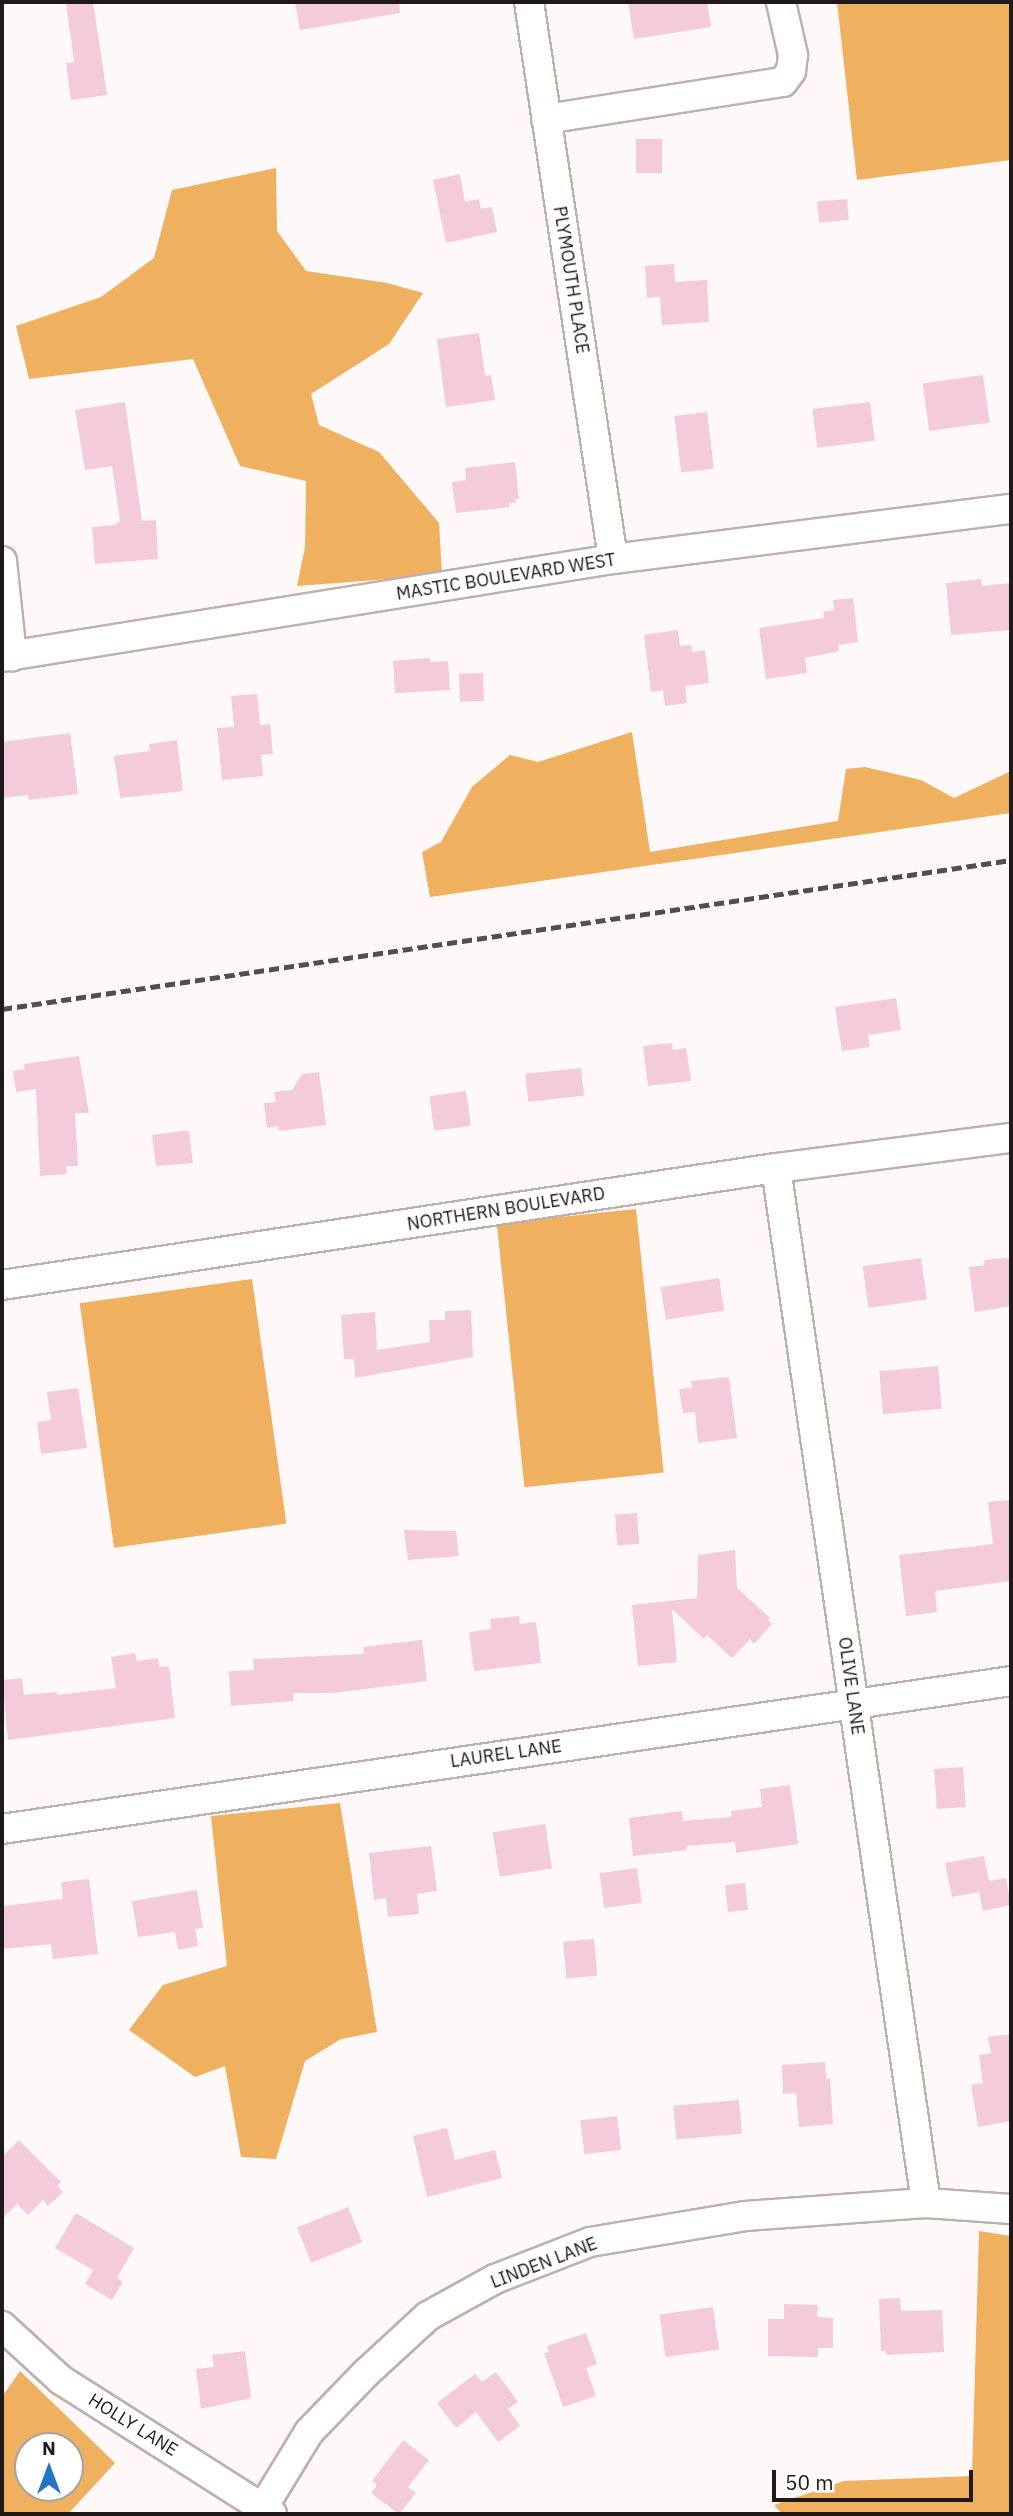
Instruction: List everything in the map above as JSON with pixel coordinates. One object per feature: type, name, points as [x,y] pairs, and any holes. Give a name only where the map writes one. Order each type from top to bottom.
[{"type":"street","name":"PLYMOUTH PLACE","points":[[528,2],[614,559]]},
{"type":"street","points":[[546,119],[783,82],[791,71],[793,55],[781,2]]},
{"type":"street","name":"MASTIC BOULEVARD WEST","points":[[7,657],[614,559],[1011,509]]},
{"type":"street","points":[[2,561],[7,657]]},
{"type":"street","name":"NORTHERN BOULEVARD","points":[[2,1285],[776,1168],[1011,1138]]},
{"type":"street","name":"OLIVE LANE","points":[[776,1168],[926,2203]]},
{"type":"street","name":"LAUREL LANE","points":[[2,1829],[1011,1681]]},
{"type":"street","name":"LINDEN LANE","points":[[264,2512],[309,2432],[366,2373],[428,2316],[495,2279],[590,2242],[746,2216],[926,2203],[1011,2209]]},
{"type":"street","name":"HOLLY LANE","points":[[2,2326],[61,2380],[264,2512]]},
{"type":"shaded area","points":[[837,2],[1011,2],[1011,160],[857,180]]},
{"type":"shaded area","points":[[276,168],[277,231],[306,271],[387,283],[423,293],[389,344],[311,394],[319,425],[379,452],[439,523],[442,575],[297,586],[305,547],[306,481],[240,466],[193,359],[29,379],[16,326],[101,297],[154,258],[172,190]]},
{"type":"shaded area","points":[[632,732],[650,852],[838,821],[846,769],[865,767],[921,780],[954,798],[1011,771],[1011,813],[430,897],[422,852],[441,842],[472,787],[510,755],[538,762]]},
{"type":"shaded area","points":[[636,1209],[664,1473],[524,1487],[497,1224]]},
{"type":"shaded area","points":[[252,1279],[286,1524],[114,1548],[80,1303]]},
{"type":"shaded area","points":[[340,1803],[377,2032],[341,2039],[305,2061],[276,2159],[241,2157],[225,2066],[195,2077],[129,2030],[163,1985],[227,1966],[211,1816]]},
{"type":"shaded area","points":[[979,2231],[1011,2236],[1011,2514],[782,2514],[774,2505],[844,2481],[972,2476]]},
{"type":"shaded area","points":[[20,2371],[83,2432],[14,2432],[14,2502],[79,2502],[68,2514],[2,2514],[2,2397]]},
{"type":"shaded area","points":[[84,2433],[115,2463],[84,2497]]},
{"type":"building","points":[[66,2],[93,2],[107,95],[71,100],[66,63],[74,62]]},
{"type":"building","points":[[295,2],[399,2],[400,13],[300,30]]},
{"type":"building","points":[[628,2],[707,2],[711,27],[634,39]]},
{"type":"building","points":[[636,139],[662,139],[662,173],[636,173]]},
{"type":"building","points":[[460,174],[465,202],[479,199],[481,209],[492,207],[497,232],[446,243],[433,180]]},
{"type":"building","points":[[847,199],[849,220],[819,223],[817,202]]},
{"type":"building","points":[[674,264],[675,282],[707,280],[709,322],[662,325],[660,297],[647,298],[645,266]]},
{"type":"building","points":[[479,333],[485,376],[491,375],[495,400],[446,407],[437,339]]},
{"type":"building","points":[[983,375],[990,423],[929,431],[923,383]]},
{"type":"building","points":[[125,402],[142,521],[156,520],[158,559],[95,564],[92,527],[115,525],[120,521],[112,466],[85,470],[75,410]]},
{"type":"building","points":[[870,402],[875,441],[817,448],[812,409]]},
{"type":"building","points":[[707,412],[714,469],[681,473],[674,416]]},
{"type":"building","points":[[515,462],[519,499],[515,499],[516,503],[509,503],[510,507],[456,513],[452,482],[466,480],[465,468]]},
{"type":"building","points":[[981,579],[982,586],[1011,583],[1011,630],[951,635],[946,583]]},
{"type":"building","points":[[853,598],[858,642],[838,645],[839,651],[805,658],[807,673],[766,679],[759,628],[824,618],[823,612],[834,610],[833,600]]},
{"type":"building","points":[[678,630],[680,646],[691,645],[692,652],[705,650],[709,683],[685,686],[687,703],[665,706],[663,690],[651,692],[644,635]]},
{"type":"building","points":[[430,658],[430,662],[448,661],[450,690],[395,693],[393,661]]},
{"type":"building","points":[[483,673],[484,701],[460,702],[459,674]]},
{"type":"building","points":[[257,694],[260,725],[270,724],[273,754],[261,755],[263,776],[222,780],[217,728],[234,727],[231,696]]},
{"type":"building","points":[[70,733],[78,794],[29,800],[28,795],[2,798],[2,742]]},
{"type":"building","points":[[177,740],[183,791],[120,798],[114,756],[150,751],[149,744]]},
{"type":"building","points":[[896,998],[901,1030],[868,1035],[870,1047],[842,1051],[835,1007]]},
{"type":"building","points":[[672,1043],[673,1050],[686,1048],[691,1081],[648,1086],[643,1046]]},
{"type":"building","points":[[79,1056],[89,1113],[75,1113],[78,1166],[66,1166],[67,1174],[40,1176],[36,1089],[16,1092],[13,1071],[25,1069],[24,1064]]},
{"type":"building","points":[[581,1068],[584,1096],[528,1102],[525,1074]]},
{"type":"building","points":[[319,1072],[326,1125],[279,1131],[278,1126],[267,1128],[264,1103],[276,1102],[274,1092],[292,1090],[302,1074]]},
{"type":"building","points":[[466,1091],[471,1126],[434,1131],[429,1096]]},
{"type":"building","points":[[189,1131],[193,1163],[156,1166],[152,1135]]},
{"type":"building","points":[[921,1258],[927,1300],[868,1308],[863,1266]]},
{"type":"building","points":[[1011,1259],[1011,1306],[975,1312],[969,1267],[985,1265],[984,1260]]},
{"type":"building","points":[[719,1278],[724,1311],[666,1320],[661,1287]]},
{"type":"building","points":[[471,1310],[473,1357],[355,1378],[354,1359],[344,1359],[341,1315],[375,1312],[377,1350],[430,1342],[429,1320],[445,1320],[445,1311]]},
{"type":"building","points":[[938,1366],[942,1409],[883,1414],[879,1371]]},
{"type":"building","points":[[729,1377],[737,1438],[698,1443],[695,1412],[683,1413],[679,1389],[692,1388],[691,1381]]},
{"type":"building","points":[[78,1388],[87,1448],[41,1454],[37,1422],[51,1420],[47,1392]]},
{"type":"building","points":[[1011,1500],[1011,1581],[935,1591],[937,1612],[906,1616],[899,1555],[993,1544],[988,1502]]},
{"type":"building","points":[[637,1513],[639,1544],[617,1545],[615,1515]]},
{"type":"building","points":[[404,1530],[456,1531],[459,1556],[408,1560]]},
{"type":"building","points":[[735,1550],[737,1588],[770,1618],[768,1620],[772,1624],[754,1644],[750,1639],[732,1658],[707,1635],[704,1639],[672,1609],[677,1662],[638,1666],[632,1605],[697,1598],[698,1555]]},
{"type":"building","points":[[519,1616],[520,1624],[536,1622],[541,1663],[474,1671],[469,1632],[491,1629],[490,1619]]},
{"type":"building","points":[[422,1640],[427,1681],[334,1693],[293,1693],[293,1701],[231,1706],[229,1671],[254,1670],[253,1659],[364,1654],[363,1647]]},
{"type":"building","points":[[135,1653],[137,1661],[158,1658],[159,1667],[169,1666],[175,1718],[8,1740],[2,1680],[22,1678],[24,1695],[57,1692],[57,1695],[116,1688],[111,1657]]},
{"type":"building","points":[[963,1767],[966,1807],[937,1809],[934,1769]]},
{"type":"building","points":[[790,1785],[798,1844],[736,1853],[735,1842],[686,1846],[687,1850],[633,1856],[629,1818],[682,1811],[683,1821],[732,1817],[731,1811],[762,1807],[760,1789]]},
{"type":"building","points":[[545,1824],[552,1868],[500,1877],[493,1832]]},
{"type":"building","points":[[431,1846],[437,1891],[417,1894],[419,1914],[388,1917],[386,1898],[374,1900],[369,1853]]},
{"type":"building","points":[[984,1856],[989,1881],[1006,1878],[1011,1905],[983,1911],[979,1892],[952,1897],[945,1863]]},
{"type":"building","points":[[637,1868],[642,1903],[604,1908],[599,1873]]},
{"type":"building","points":[[89,1879],[98,1954],[53,1959],[51,1944],[2,1949],[2,1906],[63,1899],[61,1882]]},
{"type":"building","points":[[745,1883],[748,1910],[728,1912],[725,1885]]},
{"type":"building","points":[[197,1890],[203,1928],[195,1929],[198,1946],[178,1950],[175,1932],[138,1937],[132,1901]]},
{"type":"building","points":[[594,1939],[597,1976],[566,1979],[563,1942]]},
{"type":"building","points":[[1011,2034],[1011,2121],[978,2127],[971,2085],[983,2083],[979,2055],[991,2053],[988,2037]]},
{"type":"building","points":[[825,2062],[826,2079],[830,2078],[833,2124],[799,2127],[796,2093],[783,2094],[782,2065]]},
{"type":"building","points":[[739,2100],[742,2134],[676,2140],[673,2106]]},
{"type":"building","points":[[617,2116],[621,2150],[584,2154],[580,2121]]},
{"type":"building","points":[[447,2128],[455,2160],[495,2150],[502,2178],[427,2197],[413,2136]]},
{"type":"building","points":[[19,2140],[61,2182],[57,2186],[63,2192],[48,2206],[43,2200],[28,2215],[17,2204],[2,2219],[2,2157]]},
{"type":"building","points":[[348,2207],[362,2242],[311,2263],[297,2228]]},
{"type":"building","points":[[76,2213],[134,2248],[117,2278],[123,2282],[112,2300],[85,2284],[93,2270],[55,2248]]},
{"type":"building","points":[[900,2298],[901,2311],[942,2310],[944,2352],[886,2355],[886,2351],[881,2351],[879,2299]]},
{"type":"building","points":[[784,2304],[818,2305],[817,2317],[833,2318],[833,2348],[818,2348],[818,2357],[768,2356],[768,2319],[784,2319]]},
{"type":"building","points":[[713,2307],[719,2350],[666,2357],[660,2315]]},
{"type":"building","points":[[586,2333],[597,2364],[586,2368],[596,2396],[563,2407],[544,2353],[549,2352],[547,2346]]},
{"type":"building","points":[[245,2351],[251,2398],[201,2409],[196,2369],[214,2367],[212,2355]]},
{"type":"building","points":[[496,2372],[518,2402],[508,2409],[520,2426],[498,2442],[476,2412],[456,2428],[437,2403],[475,2374],[482,2382]]},
{"type":"building","points":[[403,2440],[429,2460],[408,2487],[416,2493],[399,2514],[371,2493],[377,2485],[372,2481]]},
{"type":"railway","points":[[2,1009],[1011,860]]}]
